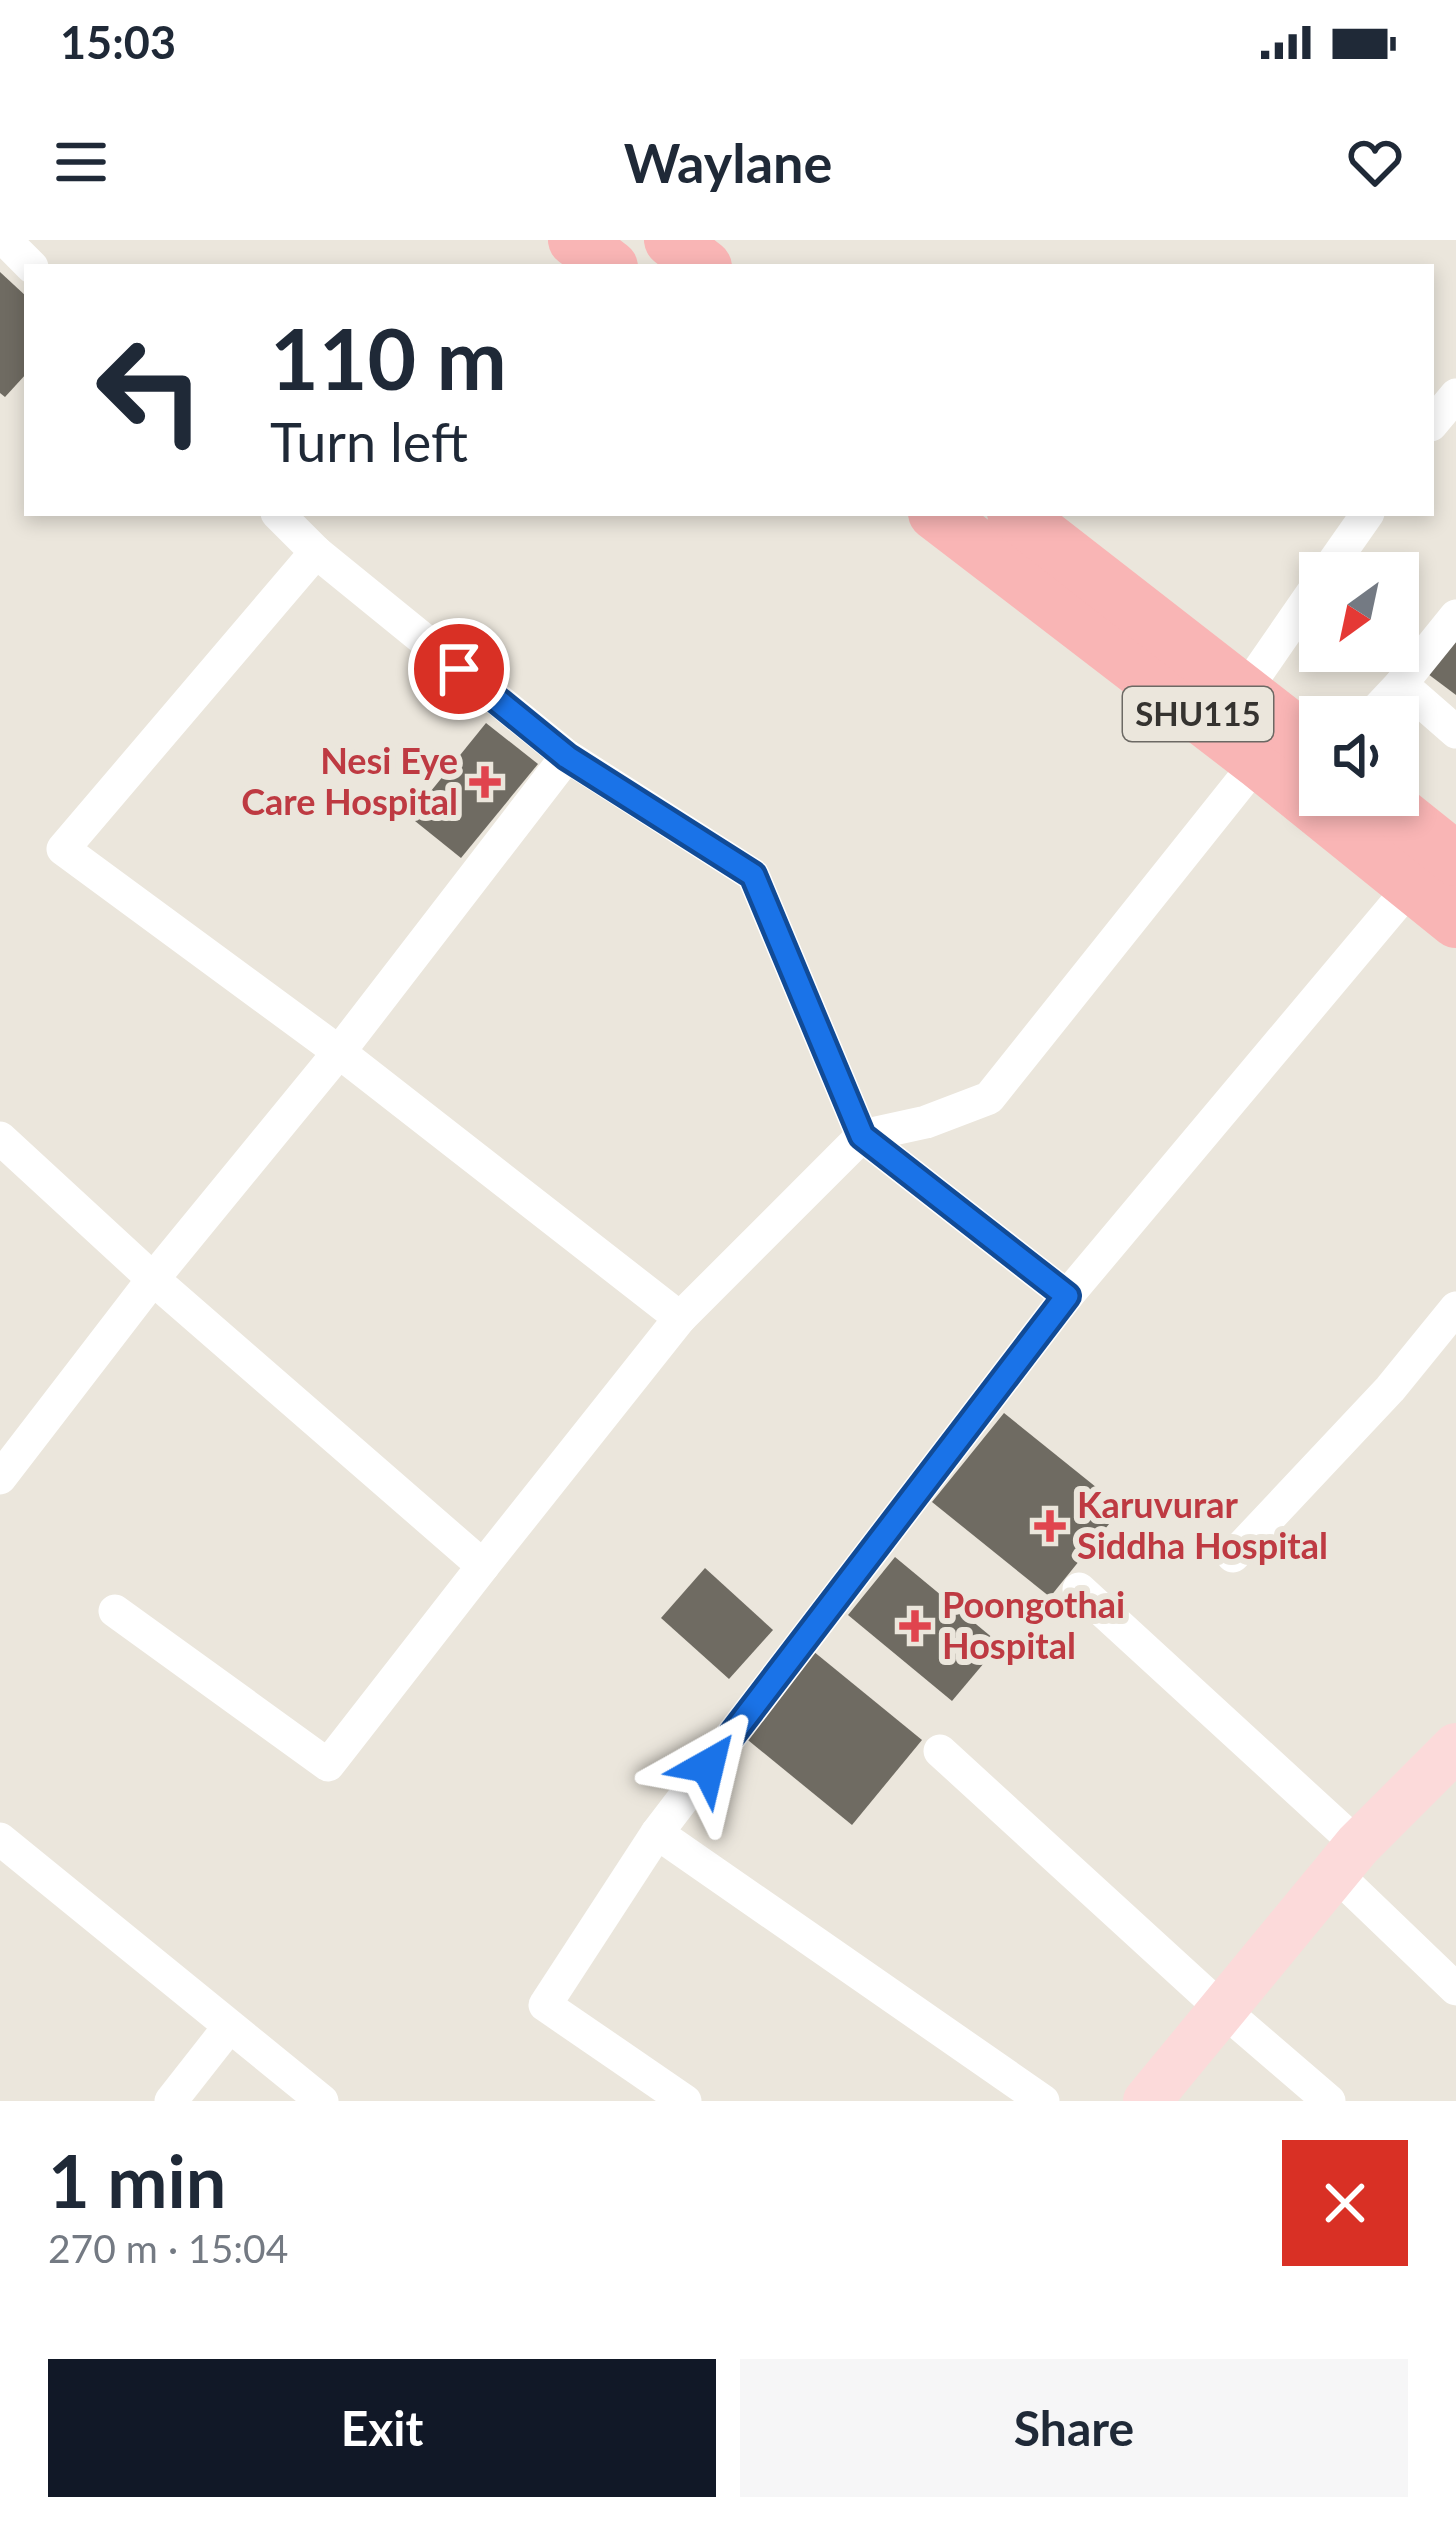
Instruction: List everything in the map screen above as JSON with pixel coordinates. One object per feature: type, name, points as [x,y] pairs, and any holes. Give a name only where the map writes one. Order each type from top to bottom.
[{"type":"main road","points":[[575,240],[607,264]]},
{"type":"main road","points":[[671,240],[701,264]]},
{"type":"main road","name":"SHU115","points":[[939,516],[1258,760],[1434,872]]},
{"type":"main road","name":"SHU115","points":[[1018,516],[1299,735]]},
{"type":"main road","name":"SHU115","points":[[1392,816],[1434,872],[1456,921]]},
{"type":"street","points":[[5,240],[29,264]]},
{"type":"street","points":[[1434,421],[1456,395]]},
{"type":"street","points":[[280,516],[316,552],[567,757],[753,875],[862,1136],[1067,1296]]},
{"type":"street","points":[[1341,552],[1366,516]]},
{"type":"street","points":[[316,552],[63,849],[339,1052],[680,1318]]},
{"type":"street","points":[[1244,692],[1299,612]]},
{"type":"street","points":[[1390,696],[1456,616]]},
{"type":"street","points":[[1401,684],[1456,732]]},
{"type":"street","points":[[0,1478],[567,757]]},
{"type":"street","points":[[116,1611],[328,1765],[680,1318],[862,1136],[926,1122],[989,1098],[1258,760]]},
{"type":"street","points":[[685,2101],[545,2005],[657,1833],[1067,1296],[1434,872]]},
{"type":"street","points":[[0,1138],[153,1279],[483,1565]]},
{"type":"street","points":[[1233,1556],[1390,1389],[1456,1308]]},
{"type":"street","points":[[1079,1589],[1346,1859],[1456,1988]]},
{"type":"street","points":[[1147,2101],[1346,1859],[1456,1748]]},
{"type":"street","points":[[940,1751],[1329,2101]]},
{"type":"street","points":[[657,1833],[1042,2101]]},
{"type":"street","points":[[0,1839],[322,2101]]},
{"type":"street","points":[[171,2101],[229,2026]]},
{"type":"building","points":[[0,272],[24,294],[24,376],[5,397],[0,393]]},
{"type":"building","points":[[1456,621],[1456,695],[1420,668]]},
{"type":"building","points":[[486,723],[538,764],[461,858],[410,817]]},
{"type":"building","points":[[1004,1413],[1122,1508],[1050,1597],[932,1502]]},
{"type":"building","points":[[895,1557],[1000,1644],[952,1701],[848,1615]]},
{"type":"building","points":[[705,1568],[773,1630],[729,1679],[661,1618]]},
{"type":"building","points":[[813,1651],[922,1740],[852,1825],[743,1736]]},
{"type":"place","name":"Nesi Eye Care Hospital","points":[[485,782]]},
{"type":"place","name":"Karuvurar Siddha Hospital","points":[[1050,1526]]},
{"type":"place","name":"Poongothai Hospital","points":[[915,1626]]},
{"type":"route","points":[[459,669],[567,757],[753,875],[862,1136],[1067,1296],[708,1766]]}]
